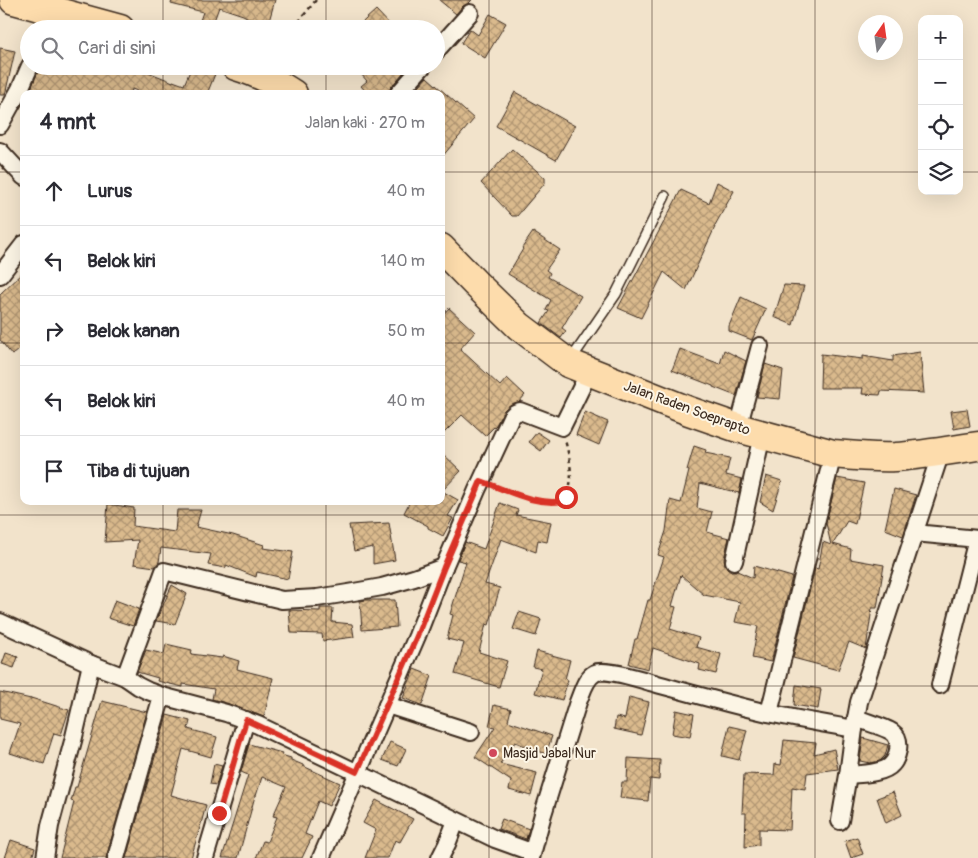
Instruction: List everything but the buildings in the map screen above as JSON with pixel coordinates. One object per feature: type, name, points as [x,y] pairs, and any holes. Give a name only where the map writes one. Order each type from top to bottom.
[{"type":"highway","points":[[14,0],[51,13],[81,20]]},
{"type":"highway","points":[[260,75],[287,90]]},
{"type":"highway","name":"Jalan Raden Soeprapto","points":[[445,252],[518,326],[578,368],[689,411],[750,431],[833,454],[896,457],[978,446]]},
{"type":"street","points":[[445,41],[470,13]]},
{"type":"street","points":[[0,125],[26,75]]},
{"type":"street","points":[[402,90],[415,75]]},
{"type":"street","points":[[0,151],[20,172]]},
{"type":"street","points":[[0,275],[20,249]]},
{"type":"street","points":[[734,561],[760,346]]},
{"type":"street","points":[[321,858],[417,636],[481,481],[512,418],[515,413],[520,411],[562,427],[578,368]]},
{"type":"street","points":[[840,821],[859,702],[941,452]]},
{"type":"street","points":[[769,713],[833,454]]},
{"type":"street","points":[[914,533],[978,539],[940,685]]},
{"type":"street","points":[[125,677],[164,571],[282,600],[340,594],[382,587],[444,567]]},
{"type":"street","points":[[0,622],[91,664],[125,677],[138,686],[162,696],[246,720],[531,855],[578,702],[585,685],[596,672],[634,677],[703,697],[769,713],[855,724],[891,731],[897,736],[898,751],[894,762],[888,768],[848,776]]},
{"type":"street","points":[[45,858],[50,826],[91,664]]},
{"type":"street","points":[[116,858],[162,696]]},
{"type":"street","points":[[387,705],[471,732]]},
{"type":"street","points":[[205,858],[246,720]]},
{"type":"street","points":[[440,858],[456,821]]},
{"type":"lane","points":[[578,368],[665,196]]},
{"type":"path","points":[[300,20],[316,0]]},
{"type":"path","points":[[481,481],[536,501],[563,501],[570,485],[568,453]]},
{"type":"place","name":"Masjid Jabal Nur","points":[[493,753]]},
{"type":"route","points":[[219,813],[246,720],[357,772],[417,636],[481,481],[536,501],[563,501],[566,497]]}]
